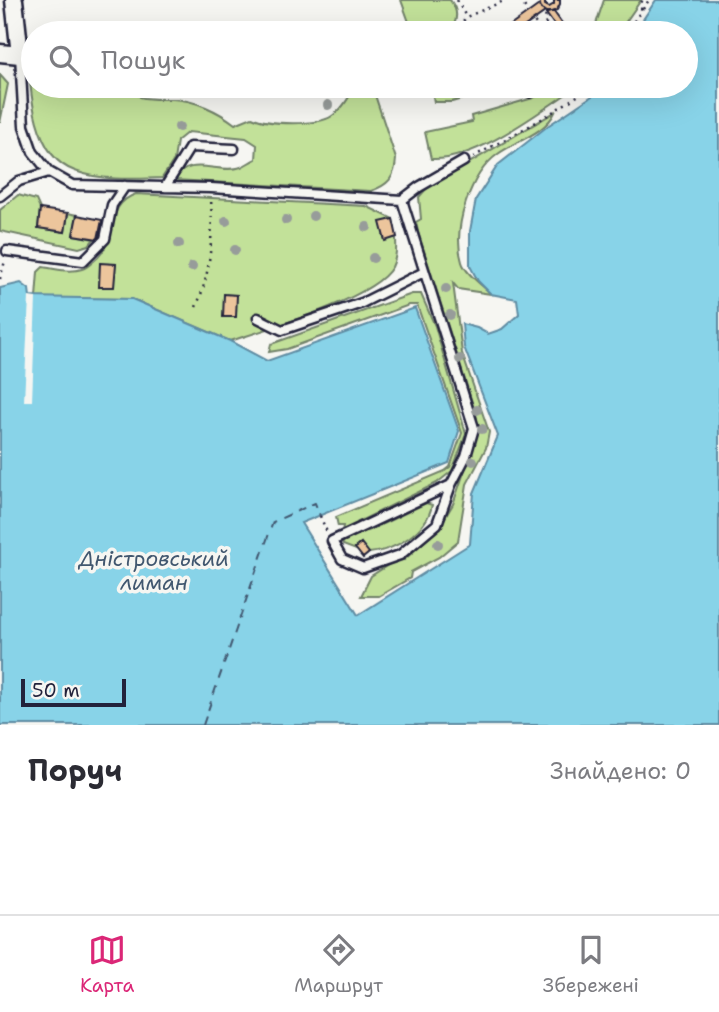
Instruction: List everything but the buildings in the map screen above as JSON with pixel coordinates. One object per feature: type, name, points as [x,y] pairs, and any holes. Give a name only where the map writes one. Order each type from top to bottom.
[{"type":"street","points":[[0,52],[20,55],[14,0]]},
{"type":"lane","points":[[20,55],[21,73]]},
{"type":"lane","points":[[22,98],[24,127],[33,152],[49,172],[72,185],[211,188],[402,200],[464,161]]},
{"type":"lane","points":[[165,187],[190,147],[234,149]]},
{"type":"lane","points":[[0,196],[19,181],[49,172]]},
{"type":"lane","points":[[7,251],[83,261],[105,239],[112,205],[125,186]]},
{"type":"lane","points":[[402,200],[474,428],[466,456],[451,485],[437,524],[400,555],[363,568],[342,559],[332,541],[451,485]]},
{"type":"lane","points":[[258,318],[282,330],[362,303],[424,272]]},
{"type":"path","points":[[457,0],[466,17]]},
{"type":"path","points":[[464,21],[466,17],[506,0]]},
{"type":"path","points":[[521,0],[528,13]]},
{"type":"path","points":[[641,11],[642,0]]},
{"type":"path","points":[[634,21],[649,0]]},
{"type":"path","points":[[546,6],[550,2]]},
{"type":"path","points":[[545,12],[546,21]]},
{"type":"path","points":[[464,161],[574,98]]},
{"type":"path","points":[[196,307],[205,288],[210,251],[211,188]]},
{"type":"path","points":[[0,279],[7,251]]},
{"type":"path","points":[[320,516],[332,541]]},
{"type":"green space","points":[[401,0],[450,0],[456,12],[455,21],[409,21]]},
{"type":"green space","points":[[604,0],[641,0],[626,21],[597,21]]},
{"type":"green space","points":[[0,75],[8,84],[0,123]]},
{"type":"green space","points":[[32,98],[173,99],[198,104],[235,124],[252,117],[269,122],[293,123],[316,122],[332,116],[348,98],[376,98],[396,159],[392,176],[382,186],[371,191],[175,180],[180,172],[188,168],[233,169],[256,159],[257,145],[246,138],[188,132],[177,141],[174,160],[162,178],[107,178],[75,171],[60,162],[48,149],[34,112]]},
{"type":"green space","points":[[433,98],[466,98],[452,102],[434,102]]},
{"type":"green space","points":[[533,98],[560,98],[487,144],[448,158],[431,159],[425,132],[472,122],[471,116]]},
{"type":"green space","points":[[555,112],[545,126],[505,149],[488,163],[472,188],[462,218],[459,234],[462,262],[470,275],[491,294],[458,289],[453,283],[462,353],[489,432],[486,448],[467,484],[458,541],[439,557],[411,572],[410,578],[379,596],[361,596],[371,576],[399,558],[404,560],[438,529],[453,504],[477,435],[477,418],[418,232],[416,222],[421,219],[419,197],[427,188]]},
{"type":"green space","points":[[136,194],[366,206],[393,219],[396,256],[392,267],[381,279],[343,301],[293,321],[230,341],[132,299],[36,298],[38,272],[43,267],[73,271],[89,265],[103,252],[119,206]]},
{"type":"green space","points":[[18,195],[36,200],[40,209],[38,228],[65,232],[68,213],[77,215],[73,235],[94,239],[89,245],[79,248],[0,231],[0,210]]},
{"type":"green space","points":[[412,294],[421,294],[435,326],[466,434],[452,471],[437,483],[358,522],[368,531],[426,503],[432,505],[424,523],[408,538],[389,548],[369,553],[361,543],[356,550],[343,545],[343,526],[338,526],[336,517],[445,471],[450,467],[462,433],[417,305],[409,305],[287,349],[269,352],[271,344]]},
{"type":"water","name":"Дністровський лиман","points":[[656,0],[719,0],[719,725],[0,725],[0,288],[21,283],[29,289],[30,297],[132,299],[230,341],[267,361],[415,308],[459,431],[449,463],[301,523],[358,615],[470,544],[474,493],[498,436],[464,347],[462,324],[488,334],[502,329],[519,314],[517,299],[491,294],[478,281],[470,266],[470,231],[476,199],[498,165],[589,98],[698,98],[698,21],[642,21]]},
{"type":"pier","points":[[29,297],[36,298],[32,401],[24,401]]},
{"type":"ferry route","points":[[203,725],[273,522],[315,503],[320,516]]}]
